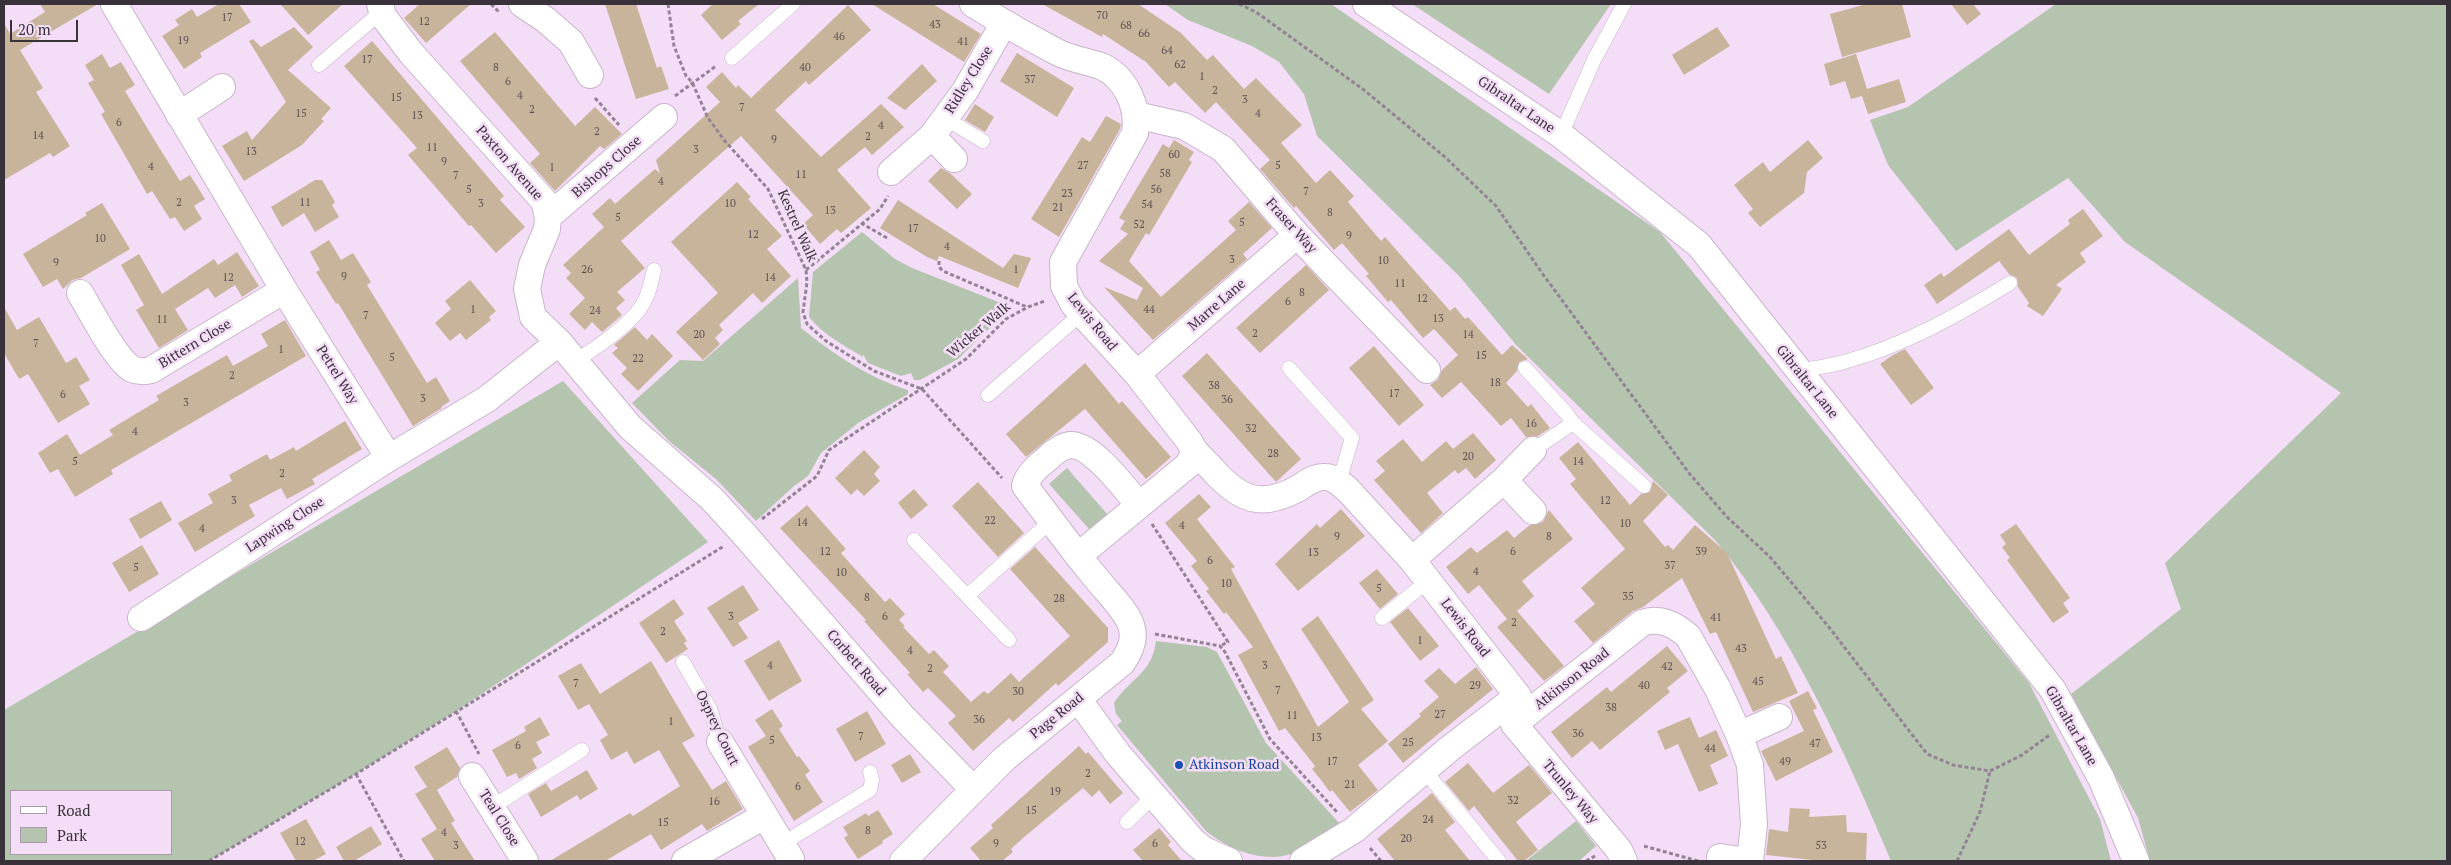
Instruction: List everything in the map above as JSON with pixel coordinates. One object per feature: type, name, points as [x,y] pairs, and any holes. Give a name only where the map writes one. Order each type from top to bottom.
[{"type":"street","name":"Petrel Way","points":[[114,4],[284,290],[389,458]]},
{"type":"street","points":[[522,4],[546,20],[571,42],[590,75]]},
{"type":"street","points":[[973,4],[1058,52],[1102,67],[1112,73],[1134,103],[1136,115]]},
{"type":"street","name":"Gibraltar Lane","points":[[1366,4],[1561,135],[1699,246],[2053,690],[2101,778],[2136,861]]},
{"type":"street","name":"Paxton Avenue","points":[[381,8],[389,26],[411,53],[544,201],[548,217],[545,235],[532,266],[527,289],[533,318],[566,352]]},
{"type":"street","name":"Ridley Close","points":[[891,172],[938,127],[965,91],[1004,23]]},
{"type":"street","points":[[179,114],[222,87]]},
{"type":"street","name":"Fraser Way","points":[[1136,115],[1184,126],[1223,149],[1297,235],[1427,370]]},
{"type":"street","name":"Lewis Road","points":[[1136,115],[1135,133],[1130,145],[1068,250],[1064,262],[1064,286],[1074,304],[1137,374],[1189,441],[1194,453],[1229,486],[1254,500],[1272,499],[1324,476],[1338,482],[1356,497],[1412,560],[1518,696]]},
{"type":"street","name":"Bishops Close","points":[[548,217],[664,117]]},
{"type":"street","points":[[938,127],[954,159]]},
{"type":"street","name":"Marre Lane","points":[[1137,374],[1297,235]]},
{"type":"street","name":"Bittern Close","points":[[80,293],[119,355],[131,368],[143,372],[151,370],[284,290]]},
{"type":"street","points":[[389,458],[566,352]]},
{"type":"street","name":"Corbett Road","points":[[566,352],[630,427],[712,499],[902,716],[973,789]]},
{"type":"street","points":[[1133,636],[1132,623],[1126,612],[1078,556],[1025,486],[1030,475],[1046,459],[1058,450],[1070,445],[1090,452],[1139,505]]},
{"type":"street","points":[[1412,560],[1504,480],[1533,450]]},
{"type":"street","points":[[1078,556],[1188,466],[1194,453]]},
{"type":"street","name":"Lapwing Close","points":[[141,618],[178,584],[389,458]]},
{"type":"street","points":[[1504,480],[1533,511]]},
{"type":"street","name":"Atkinson Road","points":[[1514,724],[1642,623],[1655,620],[1677,627],[1688,636],[1739,735],[1752,775],[1754,824],[1749,861],[1720,857]]},
{"type":"street","name":"Page Road","points":[[903,861],[1004,759],[1122,663],[1129,653],[1133,636]]},
{"type":"street","name":"Atkinson Road","points":[[1514,724],[1518,696]]},
{"type":"street","name":"Atkinson Road","points":[[1303,861],[1354,830],[1424,770],[1518,696]]},
{"type":"street","points":[[1078,699],[1118,754],[1193,841],[1204,850],[1229,861]]},
{"type":"street","points":[[1739,735],[1779,717]]},
{"type":"street","name":"Trunley Way","points":[[1514,724],[1619,850],[1624,861]]},
{"type":"street","name":"Osprey Court","points":[[720,742],[787,852]]},
{"type":"street","name":"Teal Close","points":[[472,776],[525,861]]},
{"type":"street","points":[[696,859],[764,816]]},
{"type":"lane","points":[[732,58],[793,4]]},
{"type":"lane","points":[[1561,135],[1594,60],[1624,4]]},
{"type":"lane","points":[[319,65],[381,8]]},
{"type":"lane","points":[[938,127],[983,142]]},
{"type":"lane","points":[[566,352],[594,350],[641,307],[650,290],[654,270]]},
{"type":"lane","points":[[1799,371],[1844,362],[1894,345],[1957,316],[2010,283]]},
{"type":"lane","points":[[988,395],[1074,304]]},
{"type":"lane","points":[[1289,368],[1352,438],[1338,482]]},
{"type":"lane","points":[[1525,368],[1573,423],[1644,486]]},
{"type":"lane","points":[[1533,450],[1573,423]]},
{"type":"lane","points":[[967,596],[1051,521]]},
{"type":"lane","points":[[914,540],[1009,640]]},
{"type":"lane","points":[[1382,618],[1428,581]]},
{"type":"lane","name":"Osprey Court","points":[[683,662],[710,709],[720,742]]},
{"type":"lane","points":[[492,807],[582,750]]},
{"type":"lane","points":[[1424,770],[1499,861]]},
{"type":"lane","name":"Osprey Court","points":[[787,852],[870,790],[872,780],[870,772]]},
{"type":"lane","points":[[1127,822],[1154,795]]},
{"type":"path","name":"Kestrel Walk","points":[[668,4],[674,46],[686,76],[692,82],[708,118],[724,140],[768,189],[806,270],[807,282],[803,312],[806,324],[826,341],[874,371],[922,389]]},
{"type":"path","points":[[1239,4],[1256,12],[1364,90],[1445,157],[1496,206],[1542,273],[1689,474],[1726,516],[1776,565],[1828,626],[1927,754],[1953,765],[1990,771],[2022,755],[2051,734],[2073,727]]},
{"type":"path","points":[[806,270],[880,209],[888,197],[894,179],[891,172]]},
{"type":"path","points":[[862,223],[887,238]]},
{"type":"path","name":"Wicker Walk","points":[[939,261],[939,267],[943,271],[1028,307],[1074,304]]},
{"type":"path","name":"Wicker Walk","points":[[922,389],[973,354],[996,328],[1028,307]]},
{"type":"path","points":[[208,861],[356,774],[744,534],[817,476],[829,450],[922,389]]},
{"type":"path","points":[[1133,636],[1155,633],[1220,646],[1228,642],[1139,505]]},
{"type":"path","points":[[1220,646],[1225,652],[1270,739],[1354,830]]},
{"type":"path","points":[[456,711],[483,760],[472,776]]},
{"type":"path","points":[[1957,861],[1980,812],[1990,771]]},
{"type":"path","points":[[356,774],[404,861]]},
{"type":"green space","points":[[1165,4],[1331,4],[1660,232],[2029,683],[2100,819],[2111,861],[1891,861],[1855,778],[1792,652],[1742,575],[1715,540],[1517,346],[1461,278],[1317,136],[1304,94],[1279,62],[1252,46],[1188,20]]},
{"type":"green space","points":[[1412,4],[1611,4],[1549,94]]},
{"type":"green space","points":[[2056,4],[2447,4],[2447,861],[2150,861],[2138,818],[2071,694],[2181,609],[2165,563],[2341,393],[2125,242],[2068,178],[1956,251],[1888,165],[1870,120],[1908,107]]},
{"type":"green space","points":[[862,232],[895,259],[912,268],[1011,307],[958,359],[920,380],[914,380],[911,373],[901,376],[868,363],[863,354],[863,357],[834,339],[809,317],[813,272]]},
{"type":"green space","points":[[798,278],[801,328],[852,364],[879,379],[908,390],[908,394],[858,423],[821,453],[808,476],[794,486],[756,521],[716,479],[669,441],[632,403],[680,360],[703,361]]},
{"type":"green space","points":[[563,381],[708,542],[456,711],[356,774],[209,861],[4,861],[4,710]]},
{"type":"green space","points":[[1067,468],[1108,515],[1090,530],[1049,484]]},
{"type":"green space","points":[[1156,641],[1207,647],[1217,652],[1266,743],[1341,825],[1294,853],[1271,857],[1259,856],[1236,849],[1206,831],[1117,725],[1122,721],[1116,714],[1114,703],[1145,669],[1154,652]]},
{"type":"green space","points":[[1576,821],[1596,846],[1579,861],[1526,861]]},
{"type":"building","points":[[40,4],[98,4],[20,50],[43,88],[36,92],[70,146],[53,157],[50,153],[4,180],[4,23],[10,34],[45,12]]},
{"type":"building","points":[[219,4],[239,4],[251,22],[200,53],[202,57],[184,69],[162,36],[179,25],[175,20],[192,9],[197,17]]},
{"type":"building","points":[[280,4],[343,4],[308,35]]},
{"type":"building","points":[[420,4],[471,4],[426,43],[404,18]]},
{"type":"building","points":[[605,4],[636,4],[657,68],[661,66],[669,89],[636,99]]},
{"type":"building","points":[[713,4],[759,4],[738,21],[741,24],[722,40],[701,15]]},
{"type":"building","points":[[872,4],[933,4],[981,34],[964,62]]},
{"type":"building","points":[[1042,4],[1138,4],[1181,33],[1207,60],[1213,55],[1244,89],[1256,78],[1302,125],[1281,143],[1316,183],[1330,170],[1354,196],[1348,202],[1381,241],[1385,237],[1450,311],[1455,307],[1465,319],[1468,317],[1502,355],[1512,345],[1528,359],[1519,362],[1517,371],[1506,383],[1528,407],[1531,404],[1550,428],[1538,436],[1526,437],[1511,418],[1501,426],[1461,382],[1442,398],[1430,385],[1438,380],[1442,370],[1458,355],[1434,329],[1423,338],[1391,300],[1388,302],[1366,276],[1369,274],[1342,243],[1334,250],[1296,206],[1294,208],[1260,169],[1270,160],[1216,102],[1205,113],[1175,82],[1169,87],[1146,62],[1103,34],[1102,37]]},
{"type":"building","points":[[1867,4],[1902,4],[1911,37],[1842,57],[1830,14]]},
{"type":"building","points":[[1951,4],[1973,4],[1981,14],[1967,25]]},
{"type":"building","points":[[848,5],[871,30],[809,85],[806,81],[775,110],[821,157],[881,104],[904,127],[872,155],[865,147],[837,170],[871,208],[841,233],[837,229],[820,244],[803,224],[813,215],[741,136],[621,241],[645,268],[617,292],[625,300],[616,308],[622,315],[602,332],[592,322],[585,330],[569,314],[585,298],[566,278],[571,273],[563,265],[604,227],[592,214],[610,198],[615,204],[655,169],[660,173],[656,160],[720,102],[706,87],[722,72],[736,88],[738,85],[751,98]]},
{"type":"building","points":[[294,27],[313,47],[288,70],[331,108],[321,119],[324,121],[302,145],[244,181],[222,146],[247,131],[252,140],[286,102],[249,41],[253,39],[261,47]]},
{"type":"building","points":[[1717,27],[1730,46],[1684,75],[1672,55]]},
{"type":"building","points":[[495,32],[575,126],[595,107],[622,134],[604,149],[600,146],[555,191],[530,163],[540,154],[460,61]]},
{"type":"building","points":[[372,41],[504,196],[500,200],[525,227],[496,253],[471,225],[469,226],[408,155],[417,148],[344,66]]},
{"type":"building","points":[[1017,53],[1074,88],[1057,117],[1000,81]]},
{"type":"building","points":[[102,54],[110,68],[121,62],[135,85],[125,91],[155,141],[180,181],[190,175],[205,199],[194,206],[202,219],[184,231],[175,217],[170,219],[152,191],[147,194],[101,114],[105,112],[88,83],[94,80],[85,65]]},
{"type":"building","points":[[1856,54],[1867,89],[1899,79],[1906,102],[1868,114],[1862,96],[1851,99],[1845,81],[1830,86],[1824,64]]},
{"type":"building","points":[[922,64],[937,81],[905,110],[887,98]]},
{"type":"building","points":[[975,104],[994,117],[985,132],[965,120]]},
{"type":"building","points":[[1106,116],[1121,124],[1120,129],[1059,237],[1031,219],[1082,137],[1090,142]]},
{"type":"building","points":[[1174,140],[1194,152],[1189,160],[1192,162],[1149,235],[1146,233],[1129,261],[1161,297],[1236,230],[1228,221],[1249,202],[1272,228],[1243,254],[1247,259],[1153,340],[1104,287],[1137,300],[1143,288],[1099,261],[1128,234],[1120,229],[1125,221],[1119,218],[1163,144],[1169,148]]},
{"type":"building","points":[[1808,140],[1823,158],[1807,172],[1804,193],[1760,227],[1748,213],[1753,209],[1734,185],[1763,162],[1770,172]]},
{"type":"building","points":[[941,168],[951,174],[972,194],[957,209],[928,181]]},
{"type":"building","points":[[315,180],[322,180],[335,202],[332,205],[339,217],[315,232],[304,213],[282,227],[271,207]]},
{"type":"building","points":[[737,182],[751,197],[748,199],[782,236],[767,249],[791,276],[762,303],[753,293],[719,325],[723,330],[715,338],[720,344],[703,360],[676,332],[718,293],[671,242]]},
{"type":"building","points":[[898,200],[1003,268],[1014,254],[1031,258],[1018,288],[939,256],[937,261],[927,257],[880,228]]},
{"type":"building","points":[[102,203],[130,249],[81,278],[72,280],[63,289],[57,279],[43,287],[23,254],[87,215],[85,213]]},
{"type":"building","points":[[2083,209],[2103,236],[2080,253],[2086,262],[2056,285],[2062,289],[2043,316],[2027,306],[2029,303],[2018,287],[2017,278],[2009,274],[1999,261],[1937,304],[1924,285],[1941,273],[1944,277],[2009,229],[2029,255],[2070,224],[2068,220]]},
{"type":"building","points":[[329,240],[341,260],[353,253],[371,282],[367,285],[427,383],[436,377],[450,401],[413,426],[338,303],[336,304],[316,272],[320,270],[310,252]]},
{"type":"building","points":[[237,252],[259,286],[242,297],[235,285],[215,298],[208,288],[175,309],[188,330],[159,348],[136,310],[144,305],[121,265],[139,254],[162,294],[214,259],[218,265]]},
{"type":"building","points":[[1306,265],[1329,290],[1260,353],[1236,328]]},
{"type":"building","points":[[470,280],[496,311],[489,317],[491,320],[466,340],[460,333],[450,341],[435,323],[451,309],[445,301]]},
{"type":"building","points":[[4,307],[17,330],[39,317],[66,363],[76,357],[90,380],[79,386],[90,404],[58,423],[28,374],[19,379],[4,353]]},
{"type":"building","points":[[285,320],[306,356],[111,470],[113,474],[75,497],[58,469],[50,473],[38,453],[67,434],[80,455],[113,435],[109,430],[159,400],[156,396],[180,382],[227,355],[233,366],[268,346],[261,334]]},
{"type":"building","points":[[635,327],[647,340],[652,334],[673,356],[638,391],[621,374],[627,368],[612,353],[618,348],[614,345]]},
{"type":"building","points":[[1374,346],[1424,405],[1399,426],[1349,368]]},
{"type":"building","points":[[1905,349],[1934,388],[1911,405],[1880,364]]},
{"type":"building","points":[[1207,353],[1301,459],[1276,482],[1182,376]]},
{"type":"building","points":[[1085,363],[1119,404],[1122,401],[1171,457],[1146,479],[1085,409],[1026,457],[1006,434]]},
{"type":"building","points":[[345,421],[362,449],[312,479],[315,484],[287,499],[281,488],[249,505],[255,516],[195,552],[178,523],[213,503],[208,494],[232,481],[229,475],[267,454],[270,460],[294,447],[296,451]]},
{"type":"building","points":[[1473,433],[1496,460],[1475,479],[1466,468],[1458,474],[1455,470],[1427,493],[1443,513],[1421,533],[1374,480],[1385,471],[1376,461],[1403,439],[1422,462],[1446,441],[1453,449]]},
{"type":"building","points":[[1578,442],[1630,505],[1641,494],[1650,492],[1653,481],[1668,495],[1643,521],[1665,547],[1668,545],[1673,550],[1695,525],[1727,553],[1776,659],[1781,656],[1798,693],[1753,712],[1716,632],[1710,634],[1682,578],[1643,607],[1633,611],[1593,643],[1574,621],[1595,604],[1581,588],[1625,549],[1570,484],[1576,479],[1559,458]]},
{"type":"building","points":[[864,450],[880,467],[874,474],[880,481],[864,496],[857,489],[851,495],[835,478]]},
{"type":"building","points":[[978,482],[1024,533],[998,557],[952,506]]},
{"type":"building","points":[[914,489],[928,505],[911,519],[898,503]]},
{"type":"building","points":[[1199,494],[1211,507],[1197,519],[1235,567],[1231,569],[1318,727],[1349,702],[1301,629],[1318,616],[1374,700],[1361,709],[1388,741],[1358,765],[1378,790],[1350,812],[1332,790],[1330,792],[1312,769],[1315,766],[1285,728],[1279,731],[1238,655],[1253,647],[1226,612],[1224,614],[1206,591],[1209,589],[1191,566],[1197,561],[1165,523]]},
{"type":"building","points":[[161,501],[172,520],[140,539],[129,519]]},
{"type":"building","points":[[807,505],[846,549],[841,553],[856,570],[885,602],[890,598],[905,614],[899,620],[905,626],[903,627],[929,654],[934,650],[949,666],[943,672],[971,702],[984,691],[988,694],[1011,673],[1019,682],[1070,636],[1010,569],[1035,547],[1108,628],[1108,642],[1058,686],[1056,683],[1013,722],[1009,718],[973,751],[948,723],[956,716],[928,688],[923,692],[907,674],[910,673],[864,621],[866,620],[780,528]]},
{"type":"building","points":[[1341,509],[1365,536],[1298,591],[1275,564],[1317,524],[1320,528]]},
{"type":"building","points":[[1549,510],[1573,539],[1522,581],[1534,596],[1517,611],[1564,666],[1544,681],[1497,627],[1507,619],[1479,585],[1468,594],[1446,567],[1471,547],[1477,553],[1507,530],[1514,538],[1530,525],[1543,522]]},
{"type":"building","points":[[2016,524],[2070,598],[2063,603],[2069,612],[2053,623],[2007,560],[2010,558],[2002,547],[2006,544],[2000,535]]},
{"type":"building","points":[[142,545],[159,574],[129,592],[112,563]]},
{"type":"building","points":[[1377,569],[1398,594],[1380,609],[1359,583]]},
{"type":"building","points":[[743,585],[759,610],[738,623],[748,638],[733,647],[707,608]]},
{"type":"building","points":[[674,599],[684,614],[674,621],[687,641],[684,643],[688,649],[666,663],[639,623]]},
{"type":"building","points":[[1408,608],[1439,646],[1420,661],[1390,622]]},
{"type":"building","points":[[779,640],[802,681],[769,701],[744,661]]},
{"type":"building","points":[[1667,646],[1688,671],[1667,688],[1670,692],[1600,750],[1592,741],[1572,758],[1551,732],[1607,687],[1611,692]]},
{"type":"building","points":[[651,661],[695,736],[682,743],[712,790],[726,781],[743,809],[707,831],[702,824],[661,850],[651,834],[605,861],[550,861],[630,813],[633,816],[680,786],[659,750],[634,764],[627,751],[611,760],[600,740],[608,735],[589,704],[578,710],[558,676],[581,663],[600,694]]},
{"type":"building","points":[[1476,667],[1493,689],[1403,763],[1388,744],[1421,716],[1419,714],[1439,697],[1424,681],[1439,668],[1455,684]]},
{"type":"building","points":[[1808,691],[1817,708],[1813,710],[1833,752],[1776,781],[1761,751],[1804,731],[1789,701]]},
{"type":"building","points":[[772,709],[783,726],[779,729],[797,757],[799,756],[810,771],[805,775],[823,802],[794,821],[748,747],[766,736],[755,720]]},
{"type":"building","points":[[867,711],[886,744],[855,762],[836,729]]},
{"type":"building","points":[[540,717],[550,735],[536,742],[542,753],[532,759],[537,768],[519,779],[516,773],[507,777],[492,750],[526,731],[524,727]]},
{"type":"building","points":[[1690,717],[1699,738],[1716,730],[1728,756],[1710,765],[1718,784],[1699,792],[1678,744],[1665,750],[1657,731]]},
{"type":"building","points":[[1079,746],[1086,754],[1088,752],[1123,793],[1110,804],[1099,790],[1092,797],[1083,788],[1023,838],[1011,849],[1013,852],[1002,861],[981,861],[970,848],[993,828],[991,825]]},
{"type":"building","points":[[447,747],[460,768],[457,777],[437,790],[455,821],[451,823],[475,861],[435,861],[421,839],[437,829],[415,794],[427,787],[414,767]]},
{"type":"building","points":[[910,754],[921,772],[902,783],[891,765]]},
{"type":"building","points":[[1468,763],[1493,793],[1529,765],[1552,793],[1516,822],[1538,850],[1524,861],[1518,861],[1474,806],[1469,811],[1445,782]]},
{"type":"building","points":[[587,770],[598,789],[580,800],[577,795],[541,817],[528,794],[546,783],[551,791]]},
{"type":"building","points":[[1432,793],[1455,822],[1445,830],[1470,861],[1395,861],[1377,839]]},
{"type":"building","points":[[1790,808],[1810,809],[1809,817],[1846,815],[1847,832],[1867,833],[1866,861],[1822,861],[1766,855],[1769,829],[1788,832]]},
{"type":"building","points":[[878,810],[893,834],[882,841],[883,843],[858,859],[844,838],[848,835],[843,827],[866,813],[868,816]]},
{"type":"building","points":[[306,819],[326,854],[313,861],[296,861],[280,833]]},
{"type":"building","points":[[371,826],[382,844],[354,861],[344,861],[336,847]]},
{"type":"building","points":[[1159,828],[1171,842],[1168,845],[1182,861],[1143,861],[1133,850]]},
{"type":"place","name":"Atkinson Road","points":[[1179,765]]}]
